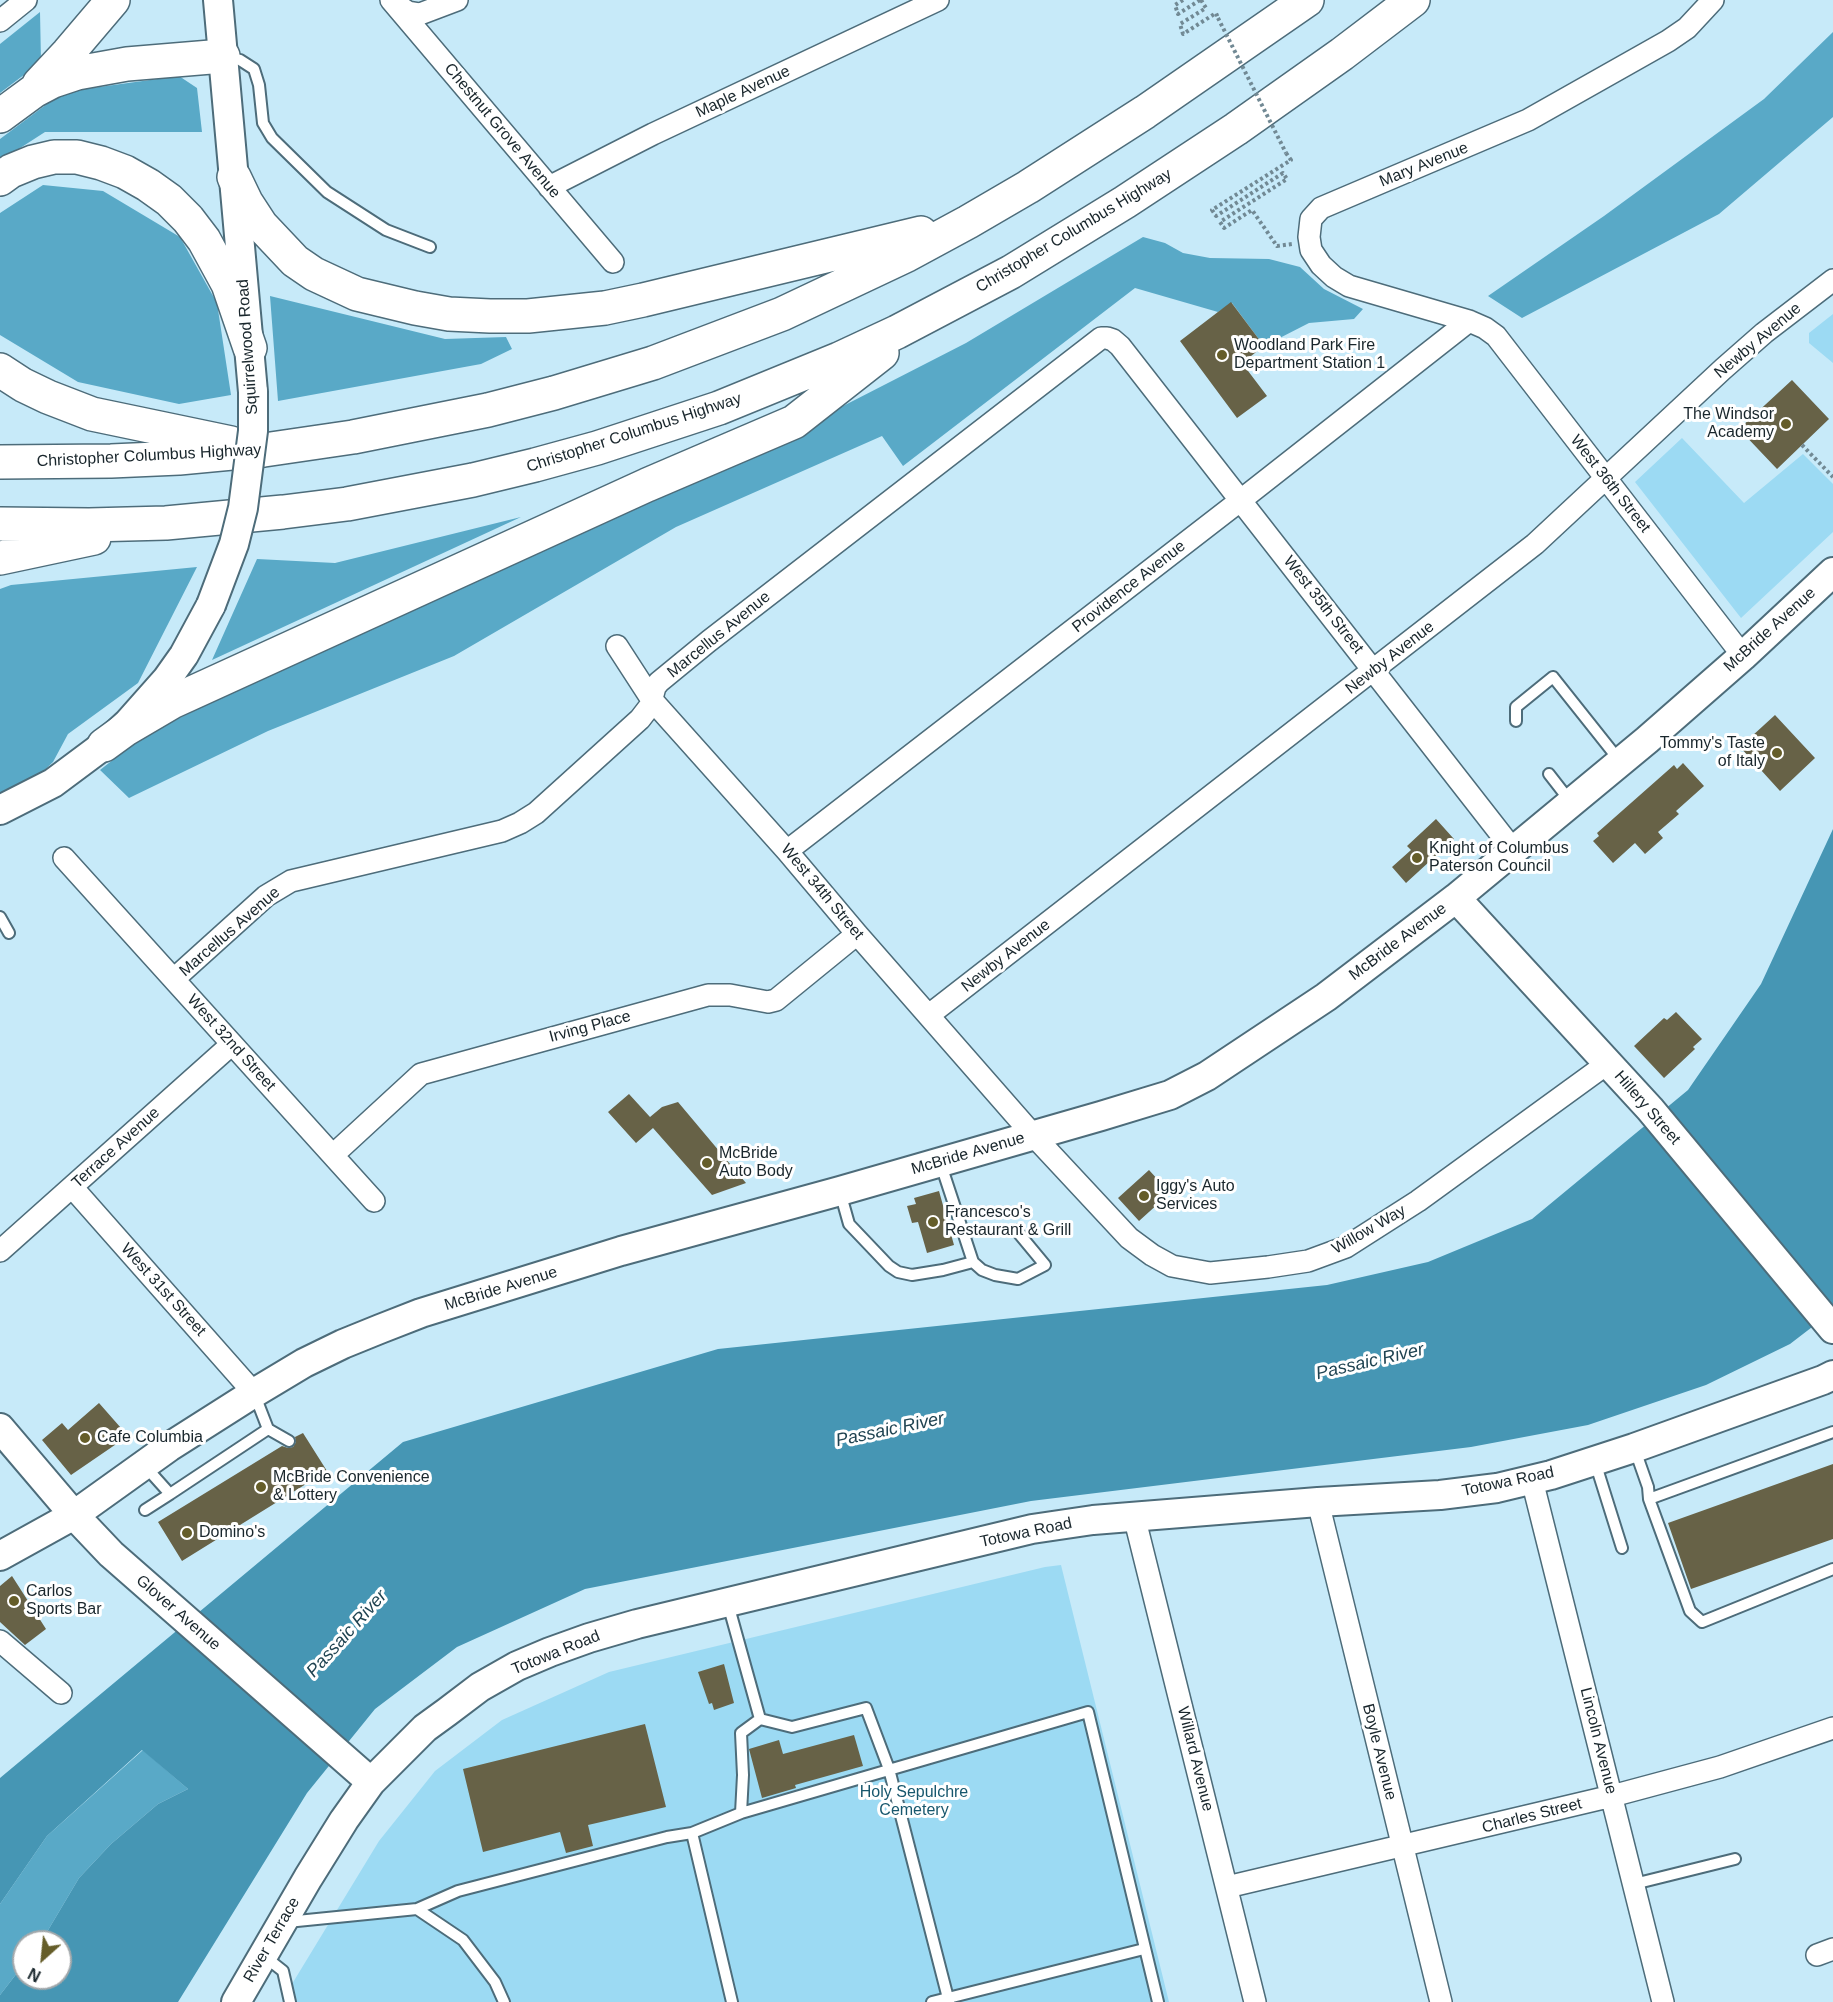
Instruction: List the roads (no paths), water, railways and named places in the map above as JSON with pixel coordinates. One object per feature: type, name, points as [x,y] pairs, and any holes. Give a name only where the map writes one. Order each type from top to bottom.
[{"type":"highway","points":[[8,110],[52,70],[113,0]]},
{"type":"highway","name":"Christopher Columbus Highway","points":[[0,462],[111,461],[264,450],[353,437],[488,410],[566,390],[653,363],[720,339],[804,304],[897,260],[968,222],[1038,181],[1145,112],[1307,0]]},
{"type":"highway","name":"Christopher Columbus Highway","points":[[0,524],[166,523],[347,504],[473,480],[535,465],[639,435],[719,408],[839,359],[931,315],[1011,272],[1180,167],[1289,92],[1413,0]]},
{"type":"highway","points":[[8,110],[53,81],[76,73],[127,64],[223,57]]},
{"type":"highway","points":[[0,179],[11,171],[33,162],[54,157],[77,157],[125,172],[148,185],[169,200],[204,240],[228,284],[250,348]]},
{"type":"highway","points":[[234,177],[261,225],[295,261],[314,274],[357,294],[382,301],[415,309],[469,315],[528,316],[605,308],[968,222]]},
{"type":"highway","points":[[104,745],[172,702],[647,485],[794,422],[931,315]]},
{"type":"highway","points":[[0,370],[48,397],[92,414],[264,450]]},
{"type":"highway","points":[[0,558],[166,523]]},
{"type":"street","points":[[3,14],[26,0]]},
{"type":"street","name":"Squirrelwood Road","points":[[0,810],[53,783],[104,745],[128,723],[167,680],[188,647],[210,605],[234,544],[243,508],[252,440],[253,392],[218,0]]},
{"type":"street","points":[[392,0],[408,12],[420,14],[457,0]]},
{"type":"street","name":"Chestnut Grove Avenue","points":[[392,0],[613,262]]},
{"type":"street","name":"Maple Avenue","points":[[549,187],[653,134],[938,0]]},
{"type":"street","name":"Mary Avenue","points":[[1469,321],[1349,286],[1334,277],[1321,265],[1311,249],[1309,242],[1311,219],[1321,208],[1528,120],[1668,41],[1687,28],[1713,0]]},
{"type":"street","name":"Newby Avenue","points":[[929,1015],[1535,544],[1764,333],[1833,280]]},
{"type":"street","name":"West 36th Street","points":[[1469,321],[1485,328],[1504,345],[1743,656]]},
{"type":"street","name":"Providence Avenue","points":[[787,851],[1469,321]]},
{"type":"street","name":"Marcellus Avenue","points":[[174,979],[266,896],[291,881],[502,831],[536,813],[640,719],[650,706],[655,687],[659,682],[1101,338],[1113,340],[1131,360]]},
{"type":"street","name":"West 35th Street","points":[[1131,360],[1514,851]]},
{"type":"street","name":"McBride Avenue","points":[[0,1556],[74,1515],[254,1392],[343,1344],[421,1314],[621,1251],[840,1191],[1170,1095],[1207,1076],[1326,996],[1456,898],[1621,762],[1743,656],[1833,572]]},
{"type":"street","name":"West 34th Street","points":[[617,646],[652,700],[787,851],[1033,1135]]},
{"type":"street","name":"West 32nd Street","points":[[64,858],[374,1201]]},
{"type":"street","name":"Hillery Street","points":[[1456,898],[1650,1109],[1831,1327]]},
{"type":"street","name":"Irving Place","points":[[333,1155],[421,1074],[708,995],[730,995],[768,1002],[777,1000],[857,934]]},
{"type":"street","name":"Terrace Avenue","points":[[0,1251],[232,1044]]},
{"type":"street","name":"Willow Way","points":[[1033,1135],[1129,1238],[1152,1255],[1172,1266],[1210,1273],[1268,1267],[1308,1261],[1346,1247],[1418,1201],[1608,1063]]},
{"type":"street","name":"West 31st Street","points":[[72,1187],[254,1392]]},
{"type":"street","name":"Totowa Road","points":[[308,1878],[344,1820],[362,1775],[480,1687],[517,1666],[589,1638],[727,1602],[1032,1530],[1134,1516],[1440,1495],[1497,1488],[1532,1480],[1634,1448],[1833,1375]]},
{"type":"street","name":"Glover Avenue","points":[[6,1440],[111,1554],[362,1775]]},
{"type":"street","name":"Lincoln Avenue","points":[[1532,1480],[1664,2002]]},
{"type":"street","name":"Boyle Avenue","points":[[1317,1502],[1441,2002]]},
{"type":"street","name":"Willard Avenue","points":[[1134,1516],[1255,2002]]},
{"type":"street","points":[[0,1641],[61,1693]]},
{"type":"street","name":"Charles Street","points":[[1227,1887],[1612,1796],[1720,1767],[1833,1728]]},
{"type":"street","name":"River Terrace","points":[[236,2002],[308,1878]]},
{"type":"lane","points":[[223,57],[240,60],[254,69],[259,85],[263,123],[272,138],[327,192],[387,230],[430,247]]},
{"type":"lane","points":[[1516,721],[1516,706],[1553,677],[1621,762]]},
{"type":"lane","points":[[1549,774],[1572,804]]},
{"type":"lane","points":[[0,917],[9,933]]},
{"type":"lane","points":[[940,1162],[973,1262],[982,1270],[994,1275],[1018,1279],[1045,1265],[1016,1230]]},
{"type":"lane","points":[[840,1191],[849,1224],[889,1266],[898,1272],[912,1275],[973,1262]]},
{"type":"lane","points":[[254,1392],[268,1429],[289,1441]]},
{"type":"lane","points":[[145,1510],[268,1429]]},
{"type":"lane","points":[[1649,1499],[1833,1432]]},
{"type":"lane","points":[[1634,1448],[1648,1487],[1649,1499],[1689,1611],[1702,1622],[1833,1569]]},
{"type":"lane","points":[[1594,1461],[1622,1548]]},
{"type":"lane","points":[[144,1465],[170,1494]]},
{"type":"lane","points":[[727,1602],[760,1719]]},
{"type":"lane","points":[[741,1813],[743,1775],[741,1733],[760,1719],[792,1726],[866,1708],[889,1769],[949,2000]]},
{"type":"lane","points":[[283,1922],[417,1910],[458,1891],[667,1837],[692,1833],[741,1813],[1088,1712],[1158,2002]]},
{"type":"lane","points":[[692,1833],[732,2002]]},
{"type":"lane","points":[[1634,1884],[1735,1859]]},
{"type":"lane","points":[[417,1910],[463,1940],[495,1982],[504,2002]]},
{"type":"lane","points":[[932,2002],[949,2000],[1144,1949]]},
{"type":"lane","points":[[264,1956],[283,1971],[290,2002]]},
{"type":"water","name":"Passaic River","points":[[1833,829],[1833,1311],[1790,1344],[1706,1385],[1588,1425],[1471,1447],[1031,1501],[585,1589],[457,1647],[375,1709],[307,1793],[178,2002],[0,2002],[0,1995],[12,1980],[12,1990],[72,1990],[72,1930],[48,1930],[79,1878],[111,1844],[158,1804],[188,1789],[142,1750],[47,1836],[0,1904],[0,1778],[403,1442],[718,1349],[1327,1285],[1428,1262],[1532,1219],[1688,1090],[1761,984]]},
{"type":"place","name":"Woodland Park Fire Department Station 1","points":[[1222,355]]},
{"type":"place","name":"The Windsor Academy","points":[[1786,424]]},
{"type":"place","name":"Tommy's Taste of Italy","points":[[1777,753]]},
{"type":"place","name":"Knight of Columbus Paterson Council","points":[[1417,858]]},
{"type":"place","name":"McBride Auto Body","points":[[707,1163]]},
{"type":"place","name":"Iggy's Auto Services","points":[[1144,1196]]},
{"type":"place","name":"Francesco's Restaurant & Grill","points":[[933,1222]]},
{"type":"place","name":"Cafe Columbia","points":[[85,1438]]},
{"type":"place","name":"McBride Convenience & Lottery","points":[[261,1487]]},
{"type":"place","name":"Domino's","points":[[187,1533]]},
{"type":"place","name":"Carlos Sports Bar","points":[[14,1601]]},
{"type":"park label","name":"Holy Sepulchre Cemetery","points":[[914,1802]]}]
